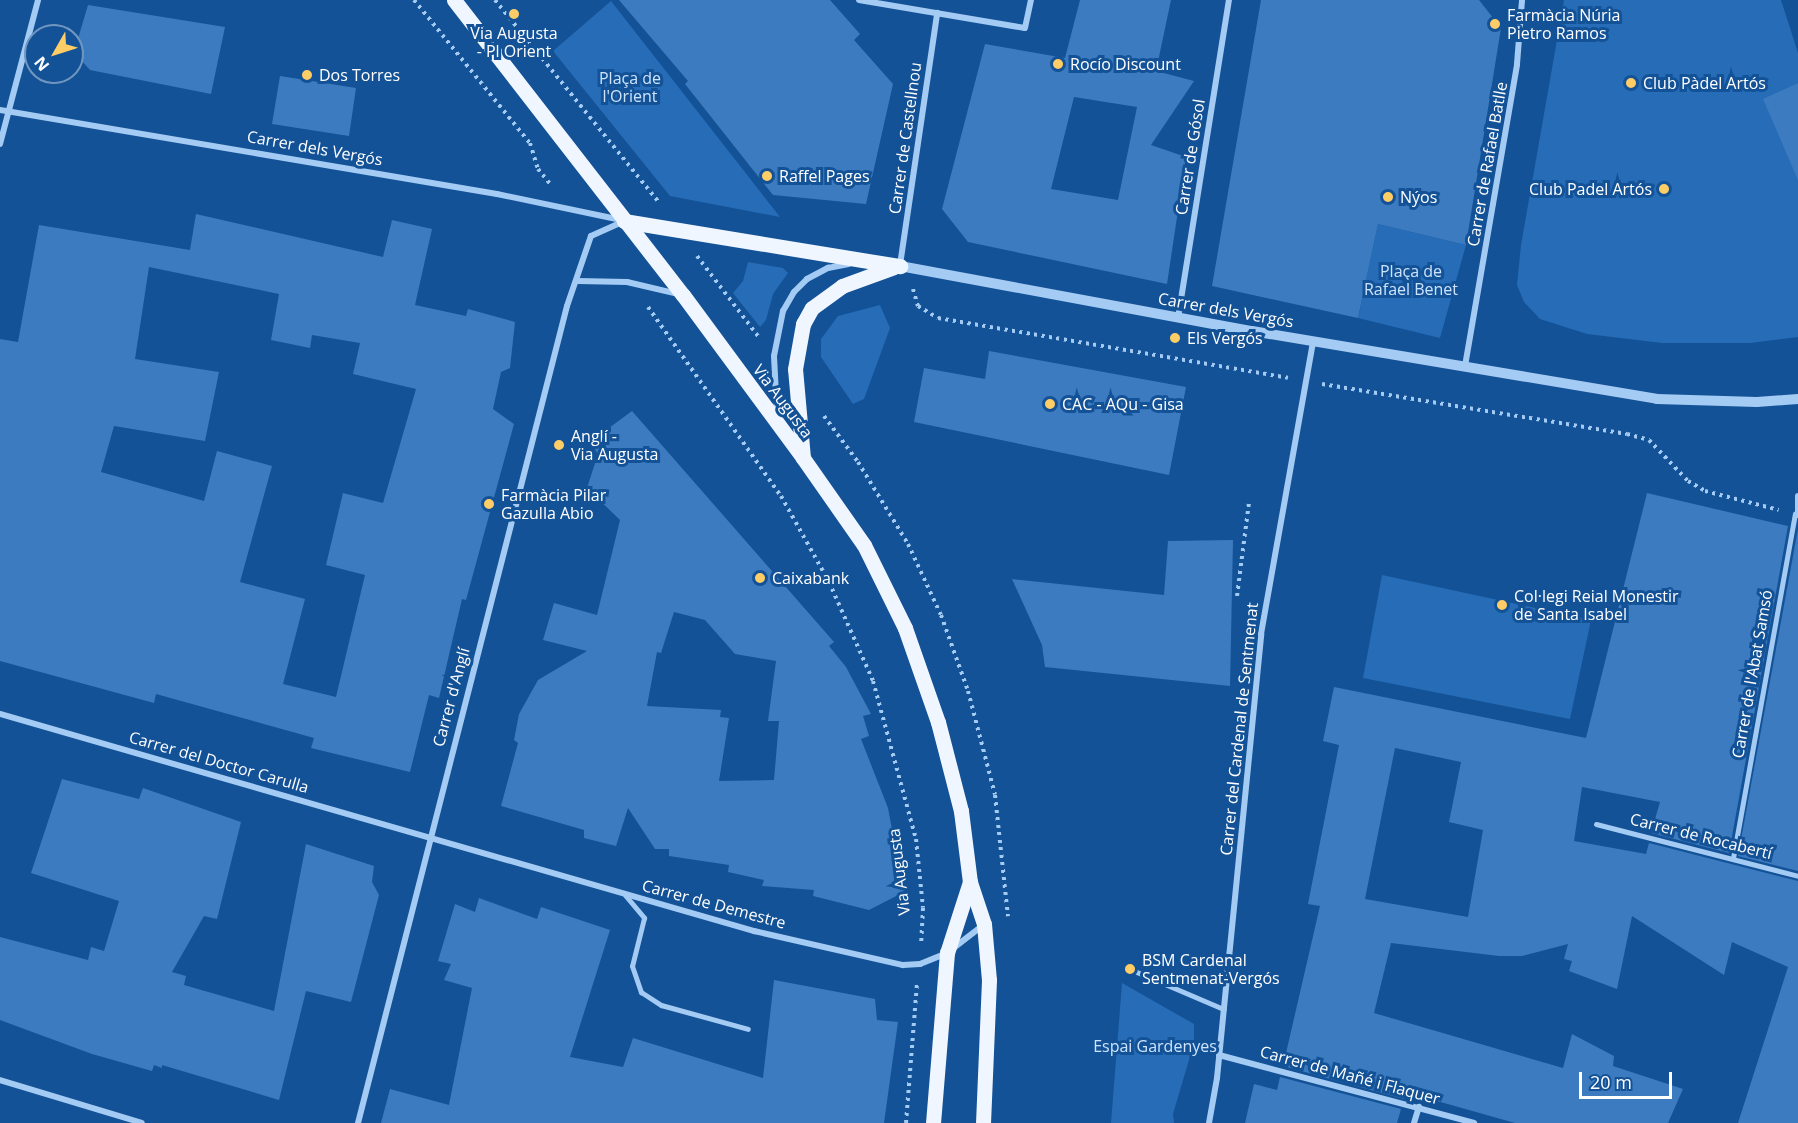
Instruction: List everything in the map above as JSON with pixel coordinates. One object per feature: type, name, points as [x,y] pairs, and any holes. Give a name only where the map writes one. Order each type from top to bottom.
[{"type":"main road","name":"Via Augusta","points":[[454,0],[683,295],[803,458],[864,545],[905,628],[946,752],[960,811],[970,882],[984,924],[989,980],[984,1123]]},
{"type":"main road","points":[[624,221],[900,266]]},
{"type":"main road","points":[[803,458],[795,369],[803,324],[812,308],[842,286],[900,266]]},
{"type":"main road","name":"Via Augusta","points":[[933,1123],[947,953],[970,882]]},
{"type":"street","points":[[0,144],[38,0]]},
{"type":"street","points":[[859,0],[1025,28],[1030,0]]},
{"type":"street","name":"Carrer de Gósol","points":[[1178,318],[1229,0]]},
{"type":"street","name":"Carrer de Rafael Batlle","points":[[1465,366],[1517,64],[1522,0]]},
{"type":"street","name":"Carrer de Castellnou","points":[[900,266],[937,13]]},
{"type":"street","name":"Carrer dels Vergós","points":[[0,110],[497,194],[624,221]]},
{"type":"street","name":"Carrer d'Anglí","points":[[358,1123],[429,838],[567,306],[578,281],[591,236],[624,221]]},
{"type":"street","name":"Carrer dels Vergós","points":[[778,424],[774,356],[783,311],[794,292],[807,279],[844,264],[900,266],[1178,318],[1657,399],[1798,399]]},
{"type":"street","points":[[578,281],[627,282],[683,295]]},
{"type":"street","name":"Carrer del Cardenal de Sentmenat","points":[[1209,1123],[1224,1010],[1261,634],[1313,340]]},
{"type":"street","name":"Carrer de l'Abat Samsó","points":[[1733,858],[1797,515],[1798,496]]},
{"type":"street","name":"Carrer del Doctor Carulla","points":[[0,714],[429,838]]},
{"type":"street","name":"Carrer de Rocabertí","points":[[1596,824],[1798,876]]},
{"type":"street","name":"Carrer de Demestre","points":[[429,838],[754,931],[903,965],[920,964],[947,953],[984,924]]},
{"type":"street","points":[[625,894],[644,918],[632,966],[641,992],[661,1005],[748,1029]]},
{"type":"street","name":"Carrer de Mañé i Flaquer","points":[[1219,1055],[1474,1123]]},
{"type":"street","points":[[0,1080],[142,1123]]},
{"type":"street","points":[[1414,1123],[1419,1107]]},
{"type":"lane","points":[[1130,969],[1224,1010]]},
{"type":"path","points":[[414,0],[530,143],[538,169]]},
{"type":"path","points":[[495,0],[654,197]]},
{"type":"path","points":[[707,271],[730,302]]},
{"type":"path","points":[[912,295],[923,311],[938,318],[1294,379]]},
{"type":"path","name":"Via Augusta","points":[[646,304],[781,496],[829,582],[869,671],[891,737],[916,839],[922,929]]},
{"type":"path","points":[[1318,384],[1627,434],[1649,440],[1683,474],[1714,494],[1797,515]]},
{"type":"path","name":"Carrer del Cardenal de Sentmenat","points":[[1237,596],[1249,502]]},
{"type":"path","points":[[906,1123],[916,996]]},
{"type":"green space","name":"Club Padel Artós","points":[[1564,0],[1781,0],[1798,53],[1798,337],[1750,343],[1662,343],[1587,334],[1540,319],[1524,302],[1517,285],[1521,245]]},
{"type":"green space","name":"Plaça de l'Orient","points":[[611,1],[780,217],[670,196],[553,51]]},
{"type":"green space","name":"Plaça de Rafael Benet","points":[[1378,224],[1466,245],[1440,338],[1358,318]]},
{"type":"green space","points":[[748,262],[783,268],[788,273],[773,294],[766,320],[760,327],[733,293],[743,281]]},
{"type":"green space","points":[[880,305],[890,328],[864,399],[853,404],[821,357],[821,339],[838,316]]},
{"type":"green space","points":[[1382,575],[1591,620],[1570,719],[1363,678]]},
{"type":"green space","name":"Espai Gardenyes","points":[[1122,983],[1194,1024],[1194,1043],[1173,1114],[1174,1123],[1111,1123]]},
{"type":"building","points":[[619,0],[830,0],[860,34],[854,40],[893,84],[866,204],[773,195],[685,84],[688,81]]},
{"type":"building","points":[[1080,0],[1171,0],[1156,71],[1194,81],[1151,145],[1186,157],[1167,284],[968,242],[942,209],[985,44],[1065,58]],"holes":[[[1074,97],[1137,107],[1118,200],[1051,189]]]},
{"type":"building","points":[[1261,0],[1479,0],[1501,28],[1466,245],[1378,224],[1358,318],[1212,286]]},
{"type":"building","points":[[88,5],[225,27],[211,94],[90,70],[84,63],[82,24]]},
{"type":"building","points":[[280,76],[356,88],[349,136],[272,124]]},
{"type":"building","points":[[1798,83],[1798,180],[1763,99]]},
{"type":"building","points":[[196,214],[383,257],[392,220],[432,229],[415,305],[466,316],[468,309],[515,322],[510,368],[501,372],[493,409],[514,424],[466,600],[462,599],[439,698],[429,695],[410,772],[311,748],[314,738],[156,694],[154,703],[0,661],[0,339],[18,342],[39,225],[190,250]],"holes":[[[149,267],[279,294],[271,340],[310,348],[312,335],[360,343],[353,374],[416,389],[383,503],[343,493],[326,565],[365,575],[336,697],[283,684],[305,599],[240,582],[272,466],[217,451],[204,501],[101,472],[114,426],[205,441],[219,372],[135,359]]]},
{"type":"building","name":"CAC - AQu - Gisa","points":[[989,351],[1186,387],[1169,475],[914,422],[924,368],[985,379]]},
{"type":"building","points":[[632,411],[834,642],[829,646],[846,667],[871,714],[863,716],[869,736],[861,739],[888,808],[904,892],[869,910],[813,896],[814,890],[762,886],[764,880],[728,872],[729,865],[669,856],[669,849],[655,849],[628,808],[616,846],[584,838],[584,830],[501,806],[518,743],[514,740],[519,714],[538,680],[587,651],[543,640],[554,603],[597,615],[620,520],[587,488],[598,454],[590,442]],"holes":[[[674,612],[705,620],[735,654],[776,661],[768,721],[779,721],[774,780],[719,781],[729,718],[720,717],[721,710],[647,706],[657,652],[661,653]]]},
{"type":"building","points":[[1647,493],[1788,526],[1729,853],[1651,833],[1660,802],[1582,787],[1574,841],[1646,854],[1649,843],[1798,881],[1798,1123],[1738,1123],[1788,967],[1732,942],[1724,975],[1632,916],[1617,989],[1569,971],[1572,961],[1564,959],[1568,944],[1522,956],[1499,956],[1391,943],[1374,1013],[1563,1068],[1572,1034],[1614,1056],[1613,1066],[1683,1089],[1668,1123],[1515,1123],[1405,1092],[1404,1099],[1283,1066],[1320,906],[1308,904],[1339,745],[1323,741],[1334,687],[1586,738]],"holes":[[[1395,748],[1461,762],[1449,822],[1483,830],[1468,917],[1365,899]]]},
{"type":"building","points":[[1798,529],[1798,871],[1738,856]]},
{"type":"building","points":[[1233,540],[1230,686],[1045,667],[1042,645],[1012,579],[1164,595],[1168,541]]},
{"type":"building","points":[[62,779],[139,799],[143,788],[241,822],[217,919],[204,916],[172,972],[186,976],[184,985],[274,1011],[306,844],[374,866],[372,882],[379,895],[351,1002],[306,991],[279,1100],[162,1065],[162,1068],[154,1065],[152,1071],[92,1054],[0,1020],[0,937],[88,960],[91,947],[104,951],[119,901],[31,873]]},
{"type":"building","points":[[479,898],[537,919],[541,907],[610,930],[570,1057],[623,1067],[633,1038],[763,1078],[774,980],[875,999],[877,1020],[898,1022],[884,1123],[381,1123],[390,1089],[449,1105],[472,988],[444,980],[451,964],[438,961],[455,904],[475,912]]},
{"type":"building","points":[[1280,1077],[1401,1109],[1397,1123],[1245,1123],[1254,1084],[1277,1090]]},
{"type":"place","name":"Via Augusta - Pl Orient","points":[[514,14]]},
{"type":"place","name":"Farmàcia Núria Pietro Ramos","points":[[1495,24]]},
{"type":"place","name":"Rocío Discount","points":[[1058,64]]},
{"type":"place","name":"Dos Torres","points":[[307,75]]},
{"type":"place","name":"Club Pàdel Artós","points":[[1631,83]]},
{"type":"place","name":"Raffel Pages","points":[[767,176]]},
{"type":"place","name":"Club Padel Artós","points":[[1664,189]]},
{"type":"place","name":"Nýos","points":[[1388,197]]},
{"type":"place","name":"Els Vergós","points":[[1175,338]]},
{"type":"place","name":"CAC - AQu - Gisa","points":[[1050,404]]},
{"type":"place","name":"Anglí - Via Augusta","points":[[559,445]]},
{"type":"place","name":"Farmàcia Pilar Gazulla Abio","points":[[489,504]]},
{"type":"place","name":"Caixabank","points":[[760,578]]},
{"type":"place","name":"Col·legi Reial Monestir de Santa Isabel","points":[[1502,605]]},
{"type":"place","name":"BSM Cardenal Sentmenat-Vergós","points":[[1130,969]]}]
